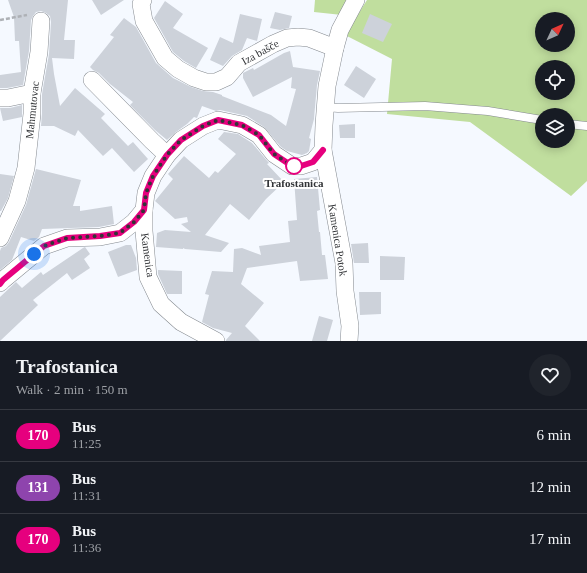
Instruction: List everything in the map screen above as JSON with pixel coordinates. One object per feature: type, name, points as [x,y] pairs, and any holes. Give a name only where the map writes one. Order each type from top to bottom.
[{"type":"street","name":"Iza bašče","points":[[143,0],[141,4],[144,21],[165,58],[178,69],[194,78],[206,82],[216,82],[227,77],[239,63],[273,44],[288,38],[309,38],[335,48]]},
{"type":"street","name":"Kamenica Potok","points":[[349,341],[350,326],[345,291],[344,263],[323,150],[327,86],[335,48],[340,30],[356,0]]},
{"type":"street","name":"Mahmutovac","points":[[0,238],[17,201],[26,168],[32,114],[32,93],[40,52],[41,21]]},
{"type":"street","points":[[92,80],[167,155]]},
{"type":"street","points":[[0,98],[8,98],[32,93]]},
{"type":"street","name":"Kamenica","points":[[216,341],[181,322],[161,304],[148,277],[144,231],[144,210],[146,193],[153,176],[167,155],[181,140],[203,126],[218,120],[242,125],[259,135],[274,154],[292,166],[301,166],[313,162],[323,150]]},
{"type":"street","name":"Kamenica","points":[[0,284],[44,246],[67,238],[120,233],[134,222],[144,210]]},
{"type":"lane","points":[[325,107],[425,106],[488,111],[535,119]]},
{"type":"lane","points":[[575,125],[587,126]]},
{"type":"path","points":[[0,20],[30,14],[41,21]]},
{"type":"green space","points":[[315,0],[351,0],[342,15],[314,12]]},
{"type":"green space","points":[[367,0],[587,0],[587,181],[571,196],[470,122],[387,114],[392,59],[345,35]]},
{"type":"building","points":[[8,0],[68,0],[64,40],[75,40],[74,59],[52,58],[60,106],[75,88],[105,114],[101,118],[128,146],[133,142],[148,159],[134,172],[112,148],[103,156],[78,130],[75,136],[54,126],[41,126],[42,94],[49,54],[51,22],[50,16],[46,13],[41,11],[36,12],[31,20],[29,51],[23,85],[0,88],[0,75],[21,72],[19,41],[15,41],[14,17]]},
{"type":"building","points":[[92,0],[124,0],[101,15]]},
{"type":"building","points":[[165,1],[183,14],[173,28],[208,48],[196,68],[173,52],[154,18]]},
{"type":"building","points":[[275,12],[292,16],[289,28],[280,30],[270,28]]},
{"type":"building","points":[[240,14],[262,19],[257,41],[247,38],[242,50],[232,56],[223,66],[210,60],[220,37],[233,43]]},
{"type":"building","points":[[370,14],[392,24],[383,42],[362,33]]},
{"type":"building","points":[[124,18],[136,27],[156,63],[173,78],[191,87],[222,95],[271,115],[286,126],[296,89],[291,88],[292,77],[253,97],[243,78],[243,73],[253,68],[254,70],[290,51],[293,67],[320,71],[317,85],[314,119],[309,138],[311,139],[309,151],[302,155],[287,151],[281,147],[264,127],[247,116],[220,110],[216,111],[202,106],[197,118],[194,117],[167,140],[130,105],[133,102],[90,67],[114,37],[110,35]]},
{"type":"building","points":[[356,66],[376,79],[364,98],[344,85]]},
{"type":"building","points":[[22,105],[22,117],[3,121],[0,108],[10,108]]},
{"type":"building","points":[[355,124],[355,138],[340,138],[339,125]]},
{"type":"building","points":[[224,132],[238,134],[252,143],[269,163],[267,164],[284,182],[266,199],[249,220],[230,204],[205,235],[229,243],[221,252],[156,247],[157,233],[165,230],[191,232],[181,224],[188,222],[187,217],[175,219],[155,201],[173,179],[168,174],[184,156],[209,178],[215,171],[218,173],[236,154],[218,139]]},
{"type":"building","points":[[36,169],[81,180],[73,206],[80,206],[80,211],[112,206],[114,224],[99,227],[42,229],[39,237],[34,241],[21,237],[12,260],[0,270],[1,248],[6,246],[9,242],[26,205]]},
{"type":"building","points":[[0,174],[14,176],[8,198],[1,211],[0,211]]},
{"type":"building","points":[[317,177],[320,210],[317,211],[319,232],[322,255],[325,255],[328,279],[300,281],[297,261],[247,268],[241,284],[264,303],[245,326],[260,341],[226,341],[232,333],[213,328],[202,322],[209,295],[205,294],[212,271],[233,272],[234,249],[242,248],[261,255],[259,246],[290,242],[288,221],[297,220],[294,179]]},
{"type":"building","points":[[368,243],[369,263],[354,263],[351,244]]},
{"type":"building","points":[[126,245],[131,245],[136,258],[137,270],[118,277],[108,252]]},
{"type":"building","points":[[85,247],[90,254],[84,259],[90,268],[72,280],[67,273],[33,300],[38,305],[0,341],[0,297],[16,282],[22,288],[41,272],[43,275]]},
{"type":"building","points":[[380,256],[405,257],[404,280],[380,280]]},
{"type":"building","points":[[158,270],[182,271],[182,294],[167,294],[158,274]]},
{"type":"building","points":[[359,292],[381,292],[381,314],[360,315]]},
{"type":"building","points":[[319,316],[333,320],[327,341],[312,341]]},
{"type":"bus line","name":"170","points":[[0,284],[44,246],[67,238],[120,233],[134,222],[144,210],[146,193],[153,176],[167,155],[181,140],[203,126],[218,120],[242,125],[259,135],[274,154],[292,166],[301,166],[313,162],[323,150]]},
{"type":"place","name":"Trafostanica","points":[[294,166]]},
{"type":"route","points":[[34,254],[44,246],[67,238],[120,233],[134,222],[144,210],[146,193],[153,176],[167,155],[181,140],[203,126],[218,120],[242,125],[259,135],[274,154],[294,166]]}]
